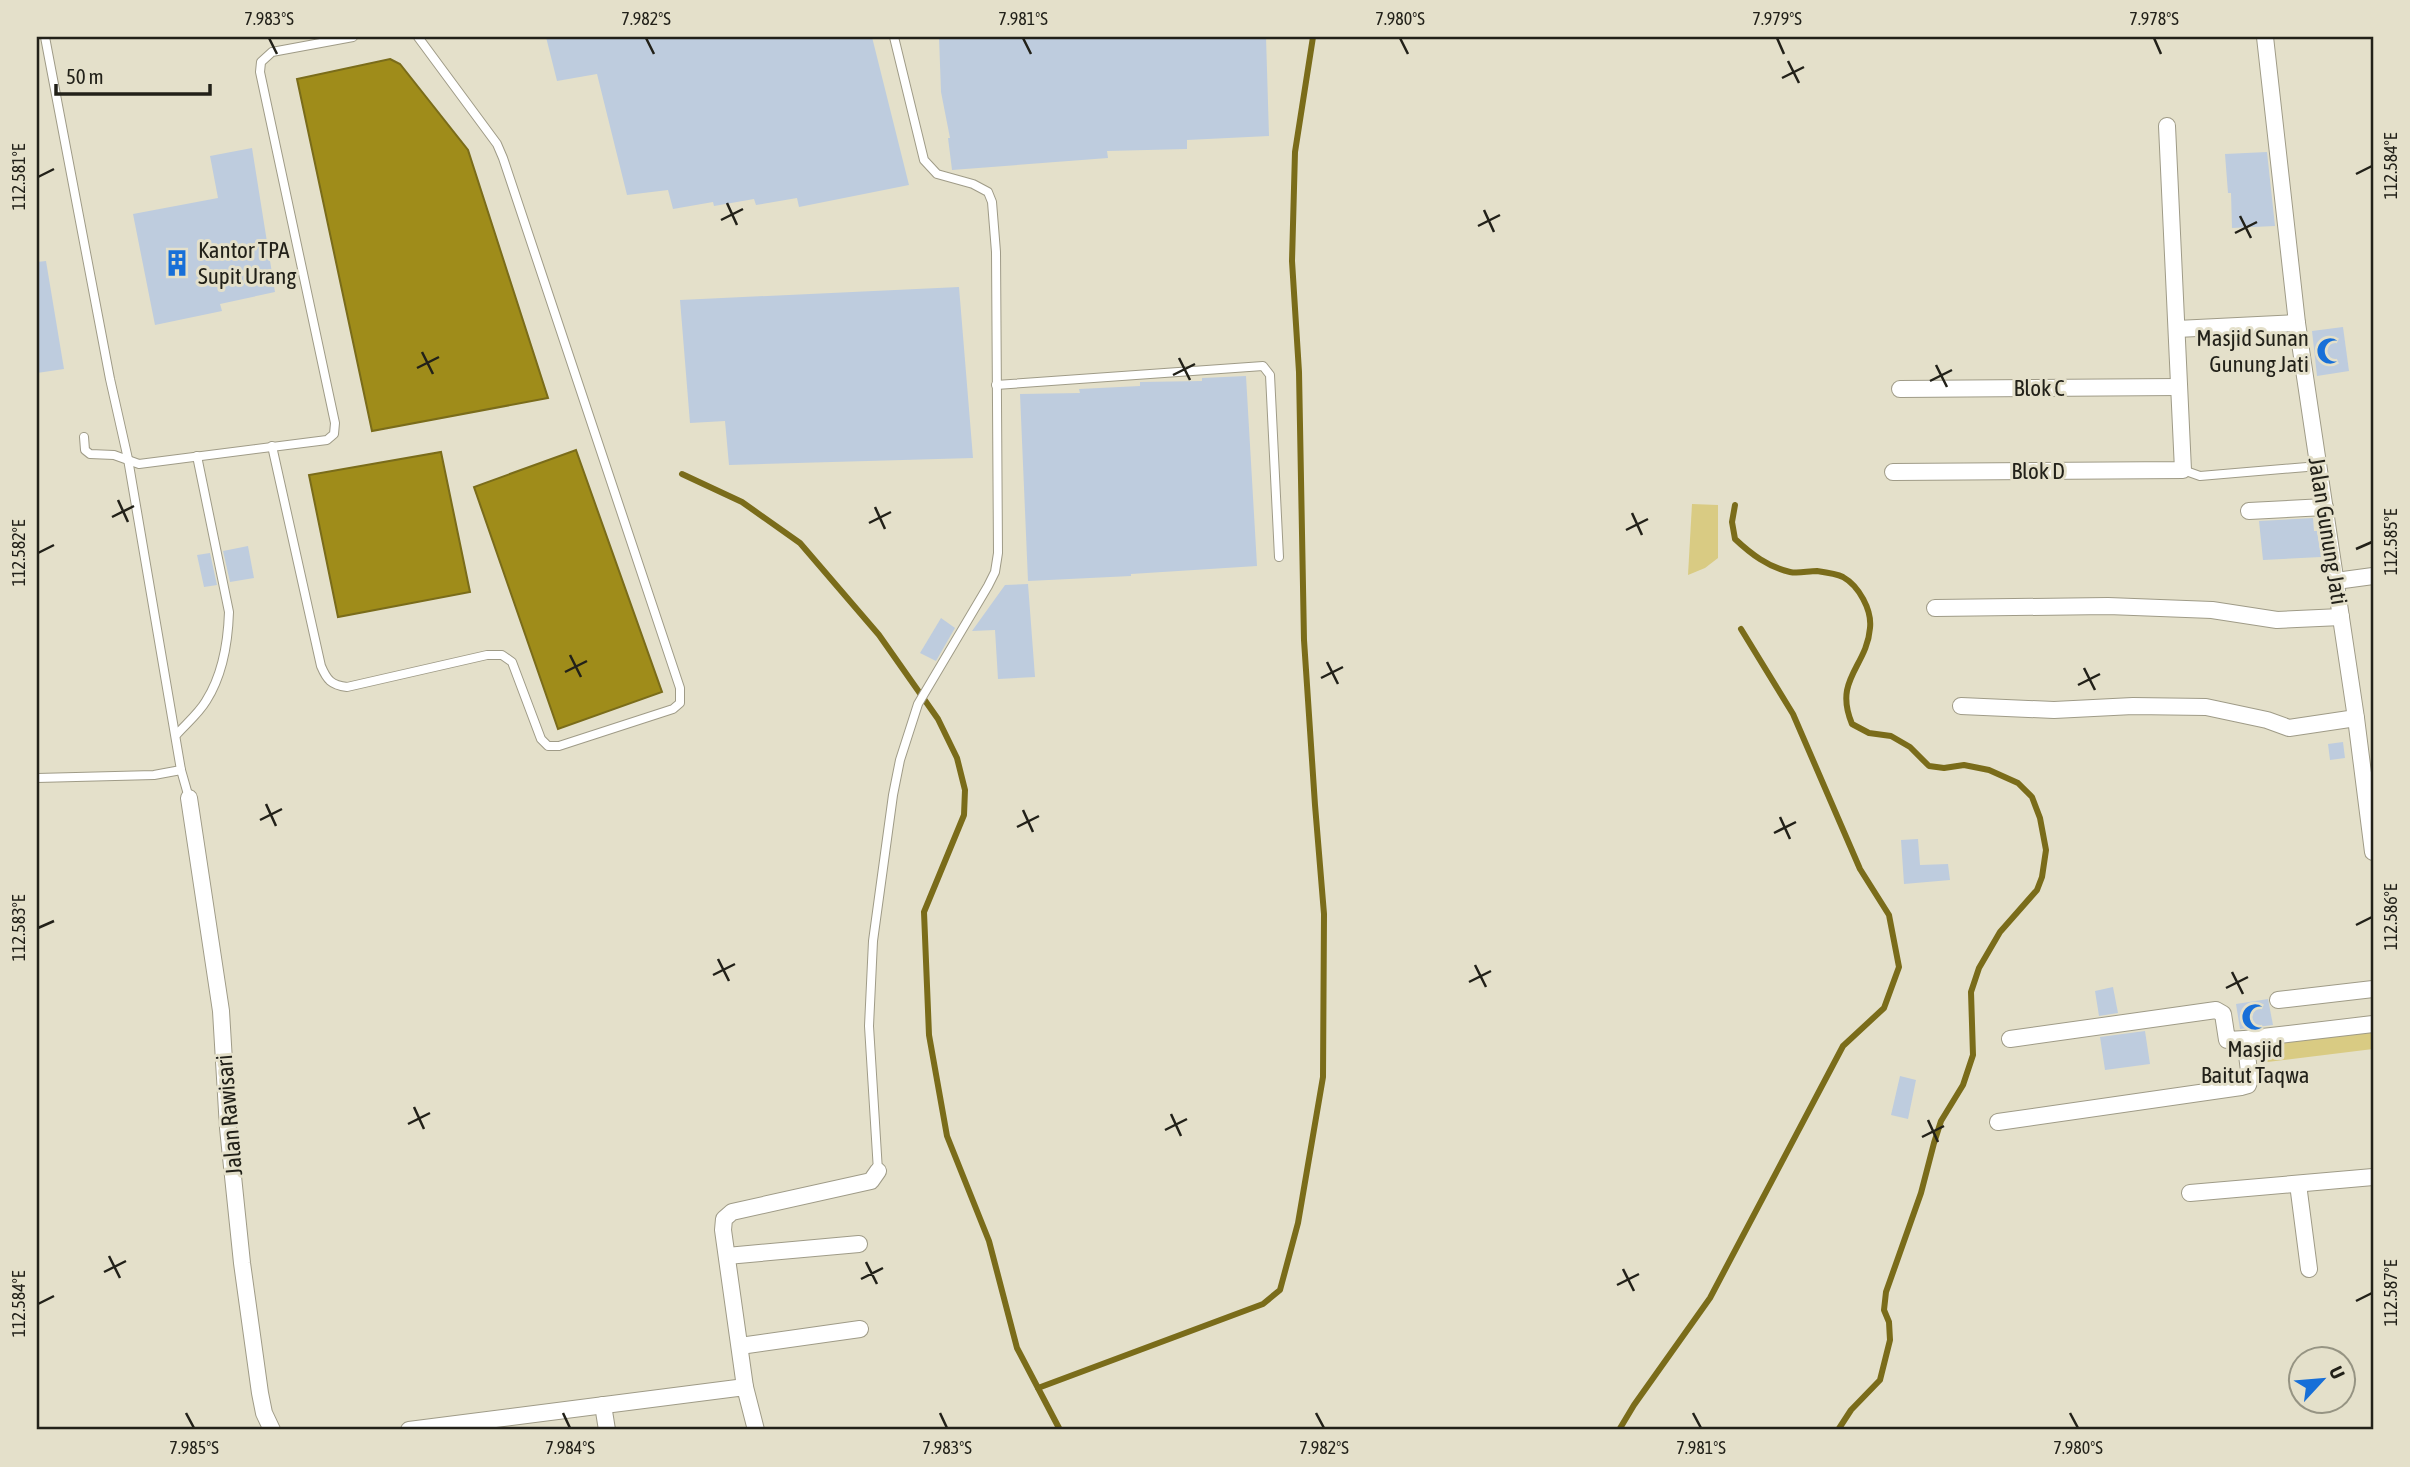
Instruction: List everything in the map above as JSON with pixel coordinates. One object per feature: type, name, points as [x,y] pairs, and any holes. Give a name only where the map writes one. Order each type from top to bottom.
[{"type":"street","name":"Jalan Gunung Jati","points":[[2265,37],[2297,323],[2371,812],[2373,852]]},
{"type":"street","points":[[2166,126],[2183,470]]},
{"type":"street","points":[[2177,329],[2297,323]]},
{"type":"street","name":"Blok C","points":[[1900,389],[2179,387]]},
{"type":"street","name":"Blok D","points":[[1894,472],[2183,470]]},
{"type":"street","points":[[2249,511],[2325,507]]},
{"type":"street","points":[[2336,581],[2373,576]]},
{"type":"street","points":[[1934,608],[2108,606],[2212,610],[2277,620],[2341,617]]},
{"type":"street","points":[[1961,706],[2054,710],[2133,706],[2206,707],[2266,720],[2288,728],[2356,718]]},
{"type":"street","name":"Jalan Rawisari","points":[[189,798],[221,1011],[228,1128],[242,1263],[260,1393],[264,1413],[272,1430]]},
{"type":"street","points":[[2278,1000],[2373,989]]},
{"type":"street","points":[[2010,1039],[2216,1010],[2222,1014],[2227,1040],[2373,1024]]},
{"type":"street","points":[[1998,1122],[2248,1085],[2250,1080],[2245,1039]]},
{"type":"street","points":[[757,1430],[745,1387],[723,1230],[724,1219],[732,1212],[871,1181],[878,1171]]},
{"type":"street","points":[[2190,1193],[2373,1177]]},
{"type":"street","points":[[2298,1184],[2309,1269]]},
{"type":"street","points":[[727,1256],[859,1244]]},
{"type":"street","points":[[740,1346],[860,1329]]},
{"type":"street","points":[[409,1430],[745,1387]]},
{"type":"street","points":[[603,1405],[607,1430]]},
{"type":"lane","points":[[45,37],[110,379],[128,459],[177,734],[181,770],[189,798]]},
{"type":"lane","points":[[84,437],[85,450],[90,454],[114,455],[139,464],[327,440],[334,434],[335,423],[261,78],[261,62],[272,52],[353,37]]},
{"type":"lane","points":[[272,446],[321,666],[326,679],[334,686],[347,687],[487,655],[502,655],[512,662],[541,739],[548,746],[559,746],[673,709],[680,704],[680,688],[503,158],[497,144],[418,37]]},
{"type":"lane","points":[[878,1171],[869,1026],[873,941],[893,795],[900,760],[918,704],[995,572],[998,553],[996,252],[992,202],[988,192],[973,184],[937,174],[924,160],[894,37]]},
{"type":"lane","points":[[996,385],[1263,366],[1270,375],[1279,557]]},
{"type":"lane","points":[[177,734],[206,702],[220,667],[228,633],[229,612],[197,456]]},
{"type":"lane","points":[[2183,470],[2200,476],[2319,466]]},
{"type":"lane","points":[[37,778],[154,775],[181,770]]},
{"type":"shaded area","points":[[390,59],[400,64],[468,150],[548,398],[372,431],[297,79]]},
{"type":"shaded area","points":[[576,450],[662,692],[558,729],[474,487]]},
{"type":"shaded area","points":[[441,452],[470,592],[338,617],[309,475]]},
{"type":"shaded area","points":[[1692,504],[1718,505],[1718,558],[1705,568],[1688,575]]},
{"type":"shaded area","points":[[2373,1030],[2373,1049],[2259,1063],[2257,1045]]},
{"type":"building","points":[[546,37],[872,37],[909,185],[799,207],[797,198],[756,205],[754,199],[714,206],[713,202],[673,209],[668,190],[627,195],[597,74],[557,81]]},
{"type":"building","points":[[939,37],[1266,37],[1269,136],[1187,140],[1187,149],[1107,151],[1108,158],[952,170],[950,138],[941,92]]},
{"type":"building","points":[[252,148],[275,292],[220,304],[222,311],[155,325],[133,214],[218,198],[210,156]]},
{"type":"building","points":[[2267,152],[2275,226],[2232,228],[2231,193],[2228,193],[2225,154]]},
{"type":"building","points":[[46,261],[64,369],[37,373],[37,262]]},
{"type":"building","points":[[959,287],[973,458],[729,465],[725,421],[690,423],[680,300]]},
{"type":"building","name":"Masjid Sunan Gunung Jati","points":[[2343,327],[2349,371],[2317,376],[2312,331]]},
{"type":"building","points":[[1246,376],[1257,566],[1028,581],[1020,394],[1080,393],[1079,389],[1140,386],[1140,382],[1202,381],[1202,378]]},
{"type":"building","points":[[2313,518],[2321,557],[2263,560],[2259,521]]},
{"type":"building","points":[[248,546],[254,578],[230,582],[223,551]]},
{"type":"building","points":[[210,553],[217,585],[204,587],[197,555]]},
{"type":"building","points":[[1028,584],[1035,677],[998,679],[995,630],[972,631],[1005,585]]},
{"type":"building","points":[[941,618],[955,628],[936,661],[920,653]]},
{"type":"building","points":[[2343,742],[2345,758],[2330,760],[2328,744]]},
{"type":"building","points":[[1918,839],[1920,865],[1948,864],[1950,880],[1904,884],[1901,840]]},
{"type":"building","points":[[2113,987],[2118,1013],[2099,1016],[2095,991]]},
{"type":"building","name":"Masjid Baitut Taqwa","points":[[2268,999],[2273,1025],[2240,1029],[2236,1004]]},
{"type":"building","points":[[2145,1031],[2150,1064],[2105,1070],[2100,1037]]},
{"type":"building","points":[[1900,1076],[1916,1080],[1908,1119],[1891,1115]]},
{"type":"waterway","points":[[1038,1388],[1263,1304],[1280,1290],[1298,1223],[1323,1077],[1324,914],[1304,640],[1299,372],[1292,261],[1295,152],[1313,37]]},
{"type":"waterway","points":[[682,474],[742,502],[800,543],[879,635],[938,719],[957,758],[965,790],[964,815],[924,912],[929,1035],[947,1136],[989,1241],[1017,1348],[1060,1430]]},
{"type":"waterway","points":[[1735,505],[1732,522],[1735,539],[1754,555],[1774,567],[1790,572],[1817,571],[1840,576],[1849,581],[1863,599],[1869,614],[1870,628],[1868,641],[1846,696],[1852,724],[1869,733],[1891,736],[1910,747],[1929,766],[1944,768],[1964,765],[1989,770],[2018,783],[2032,797],[2040,818],[2046,850],[2037,890],[2000,932],[1979,968],[1971,992],[1973,1055],[1963,1085],[1941,1121],[1921,1193],[1886,1292],[1884,1310],[1889,1322],[1890,1340],[1880,1380],[1851,1410],[1838,1430]]},
{"type":"waterway","points":[[1619,1430],[1710,1298],[1843,1046],[1884,1008],[1899,967],[1889,915],[1860,869],[1793,714],[1741,629]]},
{"type":"place","name":"Kantor TPA Supit Urang","points":[[177,263]]},
{"type":"place","name":"Masjid Sunan Gunung Jati","points":[[2330,351]]},
{"type":"place","name":"Masjid Baitut Taqwa","points":[[2255,1017]]}]
